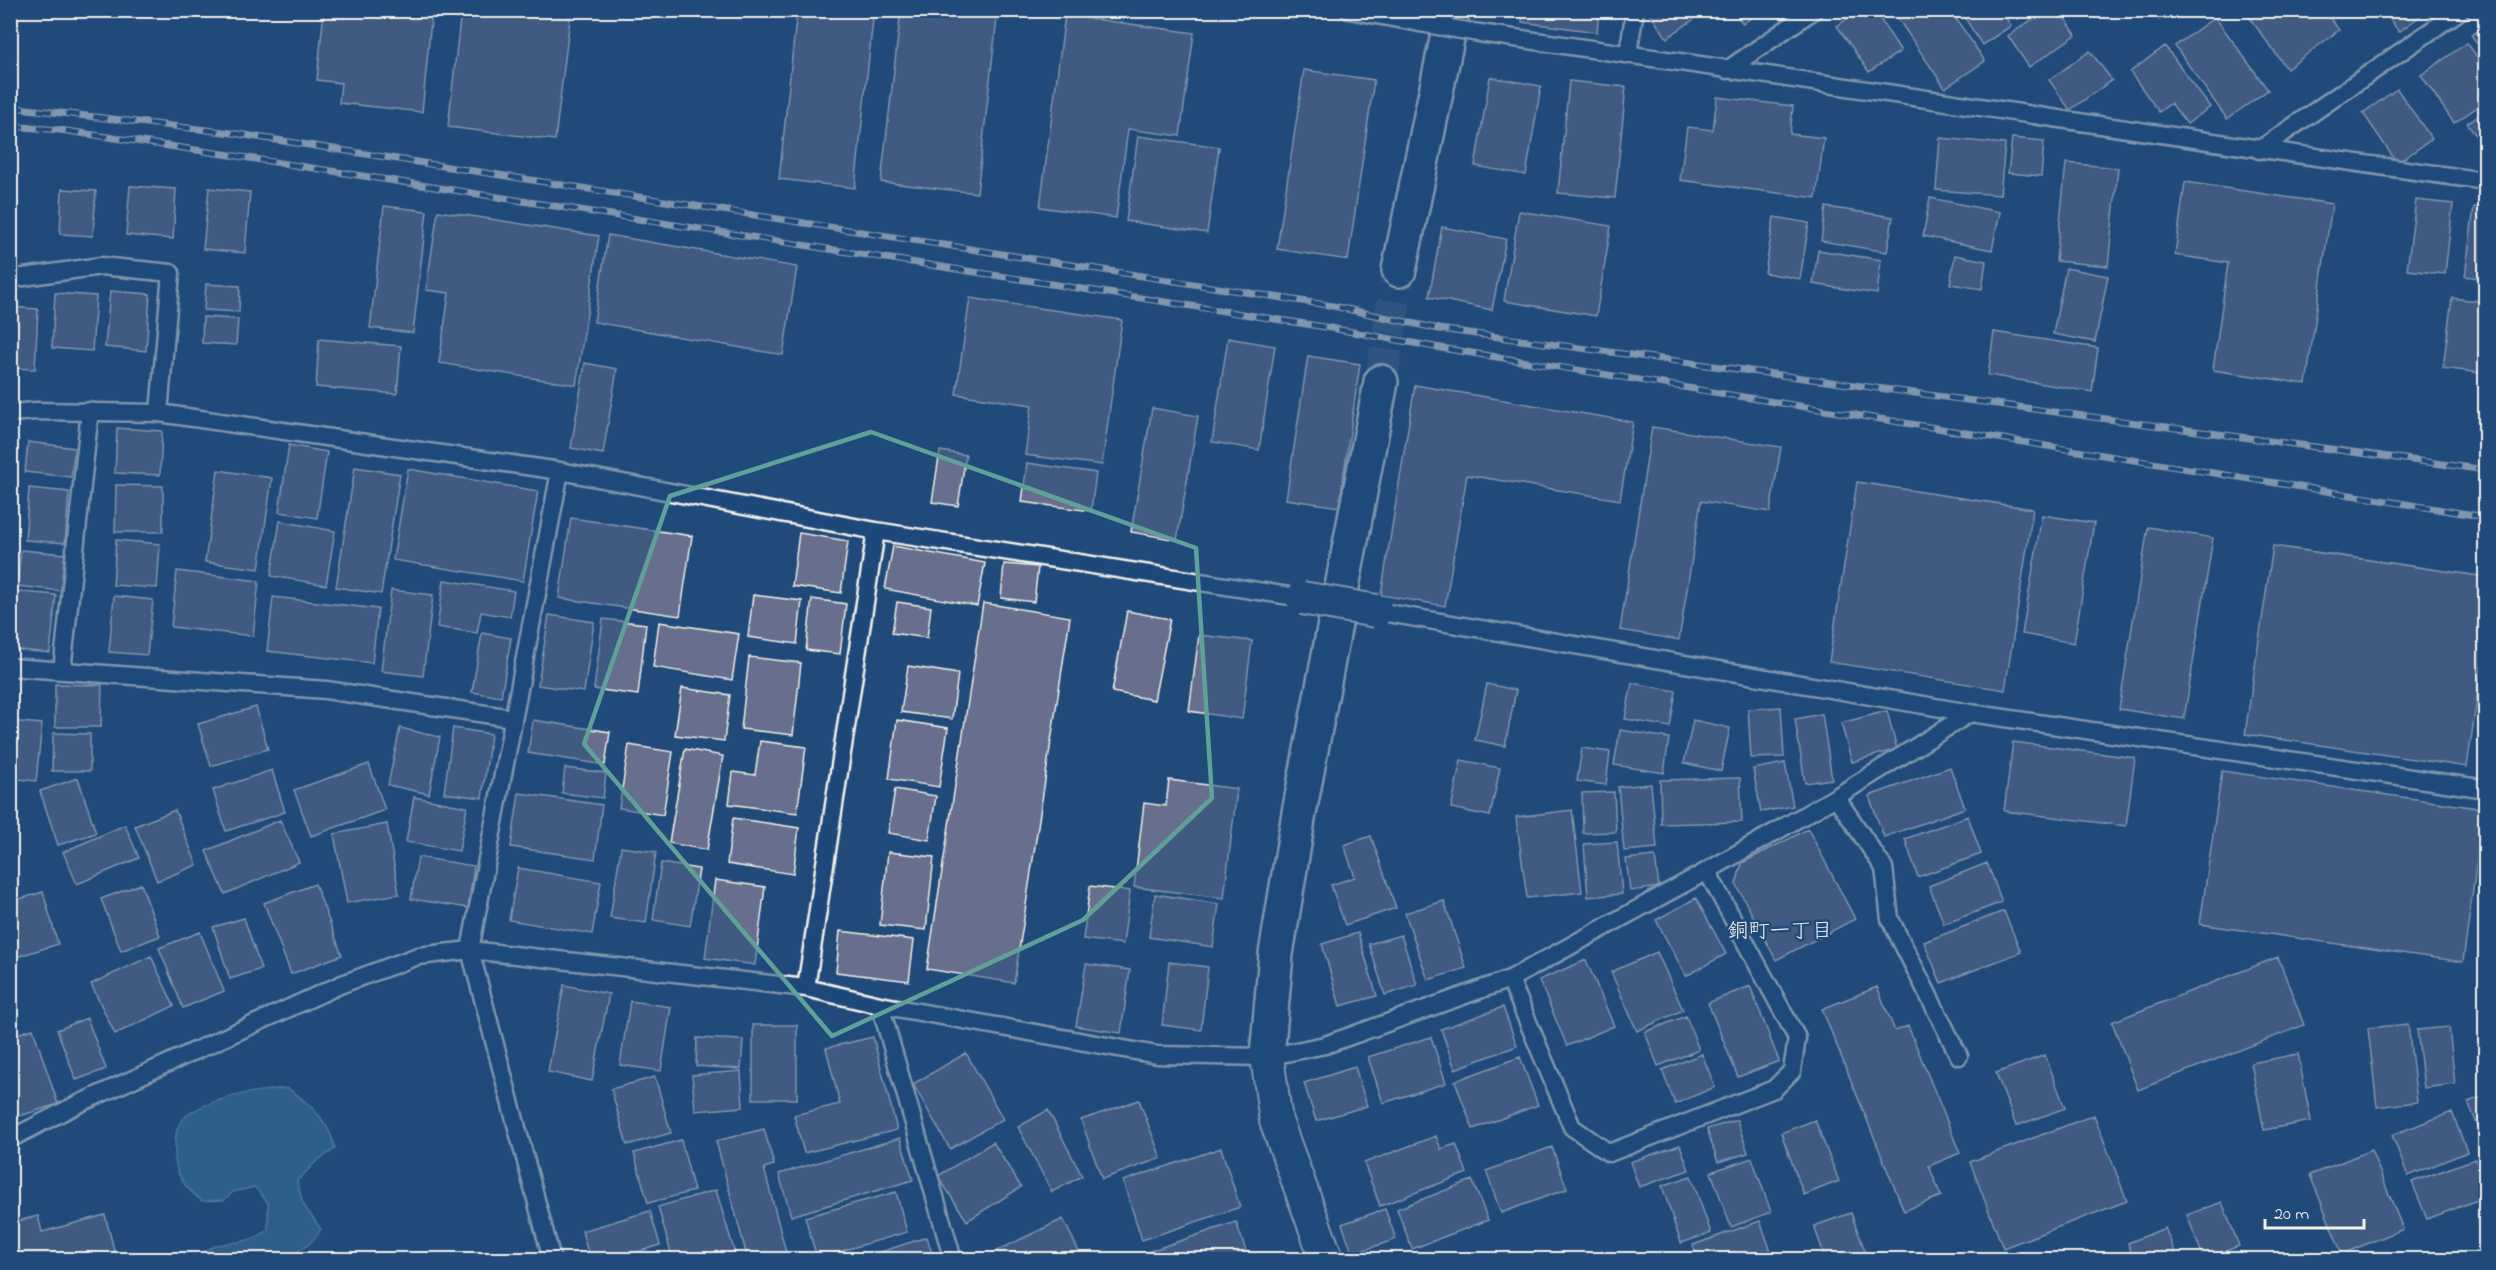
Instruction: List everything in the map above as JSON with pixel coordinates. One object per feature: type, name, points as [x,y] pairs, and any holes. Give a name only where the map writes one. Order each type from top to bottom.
[{"type":"street","points":[[1399,270],[1453,10]]},
{"type":"street","points":[[1327,1260],[1276,1121],[1267,1057],[1276,954],[1299,813],[1381,382]]},
{"type":"street","points":[[1302,598],[1376,611]]},
{"type":"lane","points":[[1349,10],[1479,33],[2486,182]]},
{"type":"lane","points":[[1628,54],[1635,10]]},
{"type":"lane","points":[[1727,70],[1814,10]]},
{"type":"lane","points":[[2259,150],[2462,10]]},
{"type":"lane","points":[[10,279],[101,266],[171,273],[159,413]]},
{"type":"lane","points":[[62,671],[90,411]]},
{"type":"lane","points":[[10,413],[90,411],[159,413],[560,471],[876,531],[1302,598]]},
{"type":"lane","points":[[552,1260],[470,950],[560,471]]},
{"type":"lane","points":[[806,988],[876,531]]},
{"type":"lane","points":[[1376,611],[1970,713],[2486,789]]},
{"type":"lane","points":[[10,667],[326,690],[512,718]]},
{"type":"lane","points":[[10,1139],[74,1106],[342,984],[418,956],[470,950],[806,988],[880,1005],[1157,1055],[1267,1057],[1325,1045],[1510,979],[1836,797],[1970,713]]},
{"type":"lane","points":[[1836,797],[1884,867],[1890,919],[1959,1056]]},
{"type":"lane","points":[[1510,979],[1572,1127],[1609,1153],[1773,1089],[1792,1071],[1797,1038],[1707,871]]},
{"type":"lane","points":[[880,1005],[953,1260]]},
{"type":"highlighted area","points":[[871,432],[1196,548],[1212,798],[1083,920],[832,1036],[584,744],[670,496]]},
{"type":"water","points":[[287,1088],[317,1114],[328,1130],[335,1149],[318,1160],[297,1181],[303,1204],[321,1229],[311,1242],[283,1257],[249,1261],[199,1259],[204,1252],[216,1245],[258,1237],[268,1230],[268,1203],[255,1187],[233,1192],[224,1200],[202,1201],[197,1197],[183,1182],[177,1170],[175,1145],[181,1121],[194,1110],[219,1100],[248,1093]]},
{"type":"building","points":[[324,10],[432,10],[422,112],[339,103],[341,83],[317,80]]},
{"type":"building","points":[[461,10],[571,10],[555,140],[448,127]]},
{"type":"building","points":[[797,10],[874,10],[855,188],[779,179]]},
{"type":"building","points":[[901,10],[998,10],[977,193],[881,182]]},
{"type":"building","points":[[1524,10],[1599,10],[1597,32],[1522,22]]},
{"type":"building","points":[[1647,10],[1707,10],[1667,38]]},
{"type":"building","points":[[1733,10],[1761,10],[1743,24]]},
{"type":"building","points":[[1859,10],[1874,10],[1901,51],[1869,72],[1837,26]]},
{"type":"building","points":[[1892,10],[1950,10],[1985,61],[1945,88]]},
{"type":"building","points":[[1960,10],[2001,10],[2011,26],[1982,45]]},
{"type":"building","points":[[2012,10],[2030,10],[2018,19]]},
{"type":"building","points":[[2046,10],[2060,10],[2076,35],[2029,67],[2008,36]]},
{"type":"building","points":[[2152,10],[2173,10],[2159,20]]},
{"type":"building","points":[[2244,10],[2324,10],[2339,30],[2287,69]]},
{"type":"building","points":[[2383,10],[2428,10],[2399,32]]},
{"type":"building","points":[[1065,15],[1194,33],[1180,136],[1128,129],[1116,218],[1040,207]]},
{"type":"building","points":[[2215,17],[2268,90],[2227,119],[2175,46]]},
{"type":"building","points":[[2486,26],[2486,56],[2471,35]]},
{"type":"building","points":[[2467,43],[2486,69],[2486,101],[2454,123],[2421,75]]},
{"type":"building","points":[[2165,46],[2210,107],[2187,124],[2171,103],[2159,112],[2130,72]]},
{"type":"building","points":[[2090,51],[2112,80],[2070,110],[2049,80]]},
{"type":"building","points":[[1304,70],[1374,80],[1348,260],[1277,249]]},
{"type":"building","points":[[1490,77],[1541,86],[1526,175],[1475,166]]},
{"type":"building","points":[[1569,81],[1626,87],[1615,198],[1558,193]]},
{"type":"building","points":[[2397,89],[2432,139],[2397,163],[2363,113]]},
{"type":"building","points":[[1717,97],[1793,106],[1790,134],[1824,138],[1816,198],[1680,180],[1687,127],[1713,130]]},
{"type":"building","points":[[2486,110],[2486,150],[2467,123]]},
{"type":"building","points":[[1138,136],[1219,147],[1207,233],[1126,221]]},
{"type":"building","points":[[1940,138],[2005,144],[2000,195],[1936,190]]},
{"type":"building","points":[[2012,138],[2044,141],[2041,176],[2008,173]]},
{"type":"building","points":[[2066,163],[2118,168],[2108,266],[2056,261]]},
{"type":"building","points":[[2185,182],[2332,204],[2306,384],[2213,370],[2228,263],[2175,255]]},
{"type":"building","points":[[130,186],[176,189],[173,239],[126,235]]},
{"type":"building","points":[[209,188],[250,192],[245,253],[203,249]]},
{"type":"building","points":[[62,189],[96,191],[93,236],[60,234]]},
{"type":"building","points":[[1930,198],[2000,212],[1992,250],[1923,236]]},
{"type":"building","points":[[2416,200],[2453,204],[2445,274],[2407,270]]},
{"type":"building","points":[[384,206],[427,211],[413,333],[370,328]]},
{"type":"building","points":[[1826,207],[1893,217],[1887,252],[1821,241]]},
{"type":"building","points":[[2474,207],[2486,208],[2486,279],[2465,276]]},
{"type":"building","points":[[438,211],[599,236],[576,385],[439,363],[449,293],[426,290]]},
{"type":"building","points":[[1519,211],[1611,226],[1596,316],[1504,301]]},
{"type":"building","points":[[1774,217],[1809,223],[1800,279],[1765,273]]},
{"type":"building","points":[[1442,227],[1506,239],[1492,310],[1429,297]]},
{"type":"building","points":[[608,235],[797,267],[783,355],[594,322]]},
{"type":"building","points":[[1818,250],[1881,260],[1877,294],[1813,284]]},
{"type":"building","points":[[1955,255],[1986,261],[1982,289],[1950,284]]},
{"type":"building","points":[[2066,268],[2108,276],[2095,342],[2053,334]]},
{"type":"building","points":[[206,284],[240,286],[239,312],[204,310]]},
{"type":"building","points":[[110,291],[150,294],[146,351],[105,347]]},
{"type":"building","points":[[55,293],[96,296],[92,351],[52,348]]},
{"type":"building","points":[[970,298],[1122,320],[1102,465],[1025,455],[1032,405],[956,394]]},
{"type":"building","points":[[2452,298],[2486,302],[2486,328],[2480,373],[2443,368]]},
{"type":"building","points":[[10,307],[38,309],[35,369],[10,368]]},
{"type":"building","points":[[203,317],[238,319],[236,345],[202,343]]},
{"type":"building","points":[[1994,332],[2098,348],[2092,392],[1988,375]]},
{"type":"building","points":[[1228,338],[1275,346],[1259,450],[1212,442]]},
{"type":"building","points":[[319,339],[401,346],[397,394],[316,387]]},
{"type":"building","points":[[1308,356],[1360,364],[1339,507],[1286,499]]},
{"type":"building","points":[[585,363],[617,369],[603,454],[571,448]]},
{"type":"building","points":[[1415,385],[1633,422],[1620,500],[1467,475],[1445,606],[1381,595]]},
{"type":"building","points":[[1152,408],[1198,416],[1177,540],[1131,532]]},
{"type":"building","points":[[1652,427],[1781,447],[1770,512],[1701,501],[1679,640],[1620,630]]},
{"type":"building","points":[[117,428],[162,431],[160,475],[115,473]]},
{"type":"building","points":[[28,442],[75,448],[71,477],[25,472]]},
{"type":"building","points":[[289,445],[327,452],[317,518],[279,512]]},
{"type":"building","points":[[940,451],[966,455],[958,506],[932,502]]},
{"type":"building","points":[[1027,463],[1096,473],[1091,511],[1022,502]]},
{"type":"building","points":[[355,467],[400,474],[381,594],[336,587]]},
{"type":"building","points":[[408,469],[538,491],[523,581],[393,560]]},
{"type":"building","points":[[218,470],[272,478],[259,569],[205,562]]},
{"type":"building","points":[[1857,482],[2033,509],[2005,690],[1829,662]]},
{"type":"building","points":[[116,485],[163,486],[163,532],[115,532]]},
{"type":"building","points":[[29,488],[69,492],[65,543],[25,540]]},
{"type":"building","points":[[2042,515],[2094,523],[2074,643],[2022,634]]},
{"type":"building","points":[[571,518],[692,536],[680,616],[559,598]]},
{"type":"building","points":[[280,521],[335,531],[326,585],[271,576]]},
{"type":"building","points":[[2148,527],[2213,538],[2184,719],[2119,709]]},
{"type":"building","points":[[799,533],[848,541],[841,593],[792,586]]},
{"type":"building","points":[[116,540],[160,544],[157,588],[113,585]]},
{"type":"building","points":[[893,546],[985,563],[977,606],[885,589]]},
{"type":"building","points":[[2273,546],[2486,577],[2486,636],[2467,767],[2245,734]]},
{"type":"building","points":[[21,550],[65,554],[61,591],[17,586]]},
{"type":"building","points":[[1004,564],[1038,567],[1034,602],[1001,598]]},
{"type":"building","points":[[177,571],[259,581],[253,636],[171,627]]},
{"type":"building","points":[[444,580],[514,591],[510,617],[481,612],[477,633],[437,627]]},
{"type":"building","points":[[391,590],[433,595],[423,676],[381,671]]},
{"type":"building","points":[[10,591],[56,595],[50,653],[10,649]]},
{"type":"building","points":[[753,595],[802,601],[797,644],[748,637]]},
{"type":"building","points":[[114,596],[153,600],[147,655],[109,652]]},
{"type":"building","points":[[273,597],[378,609],[372,663],[267,651]]},
{"type":"building","points":[[812,599],[846,604],[840,654],[806,650]]},
{"type":"building","points":[[897,602],[931,607],[927,638],[892,633]]},
{"type":"building","points":[[983,603],[1070,617],[1014,983],[927,969]]},
{"type":"building","points":[[1127,611],[1170,619],[1154,700],[1112,692]]},
{"type":"building","points":[[549,615],[594,622],[584,692],[538,685]]},
{"type":"building","points":[[603,619],[646,624],[638,695],[594,689]]},
{"type":"building","points":[[659,622],[739,634],[732,680],[653,667]]},
{"type":"building","points":[[482,633],[511,638],[501,697],[472,692]]},
{"type":"building","points":[[1199,635],[1252,641],[1242,719],[1189,711]]},
{"type":"building","points":[[749,657],[801,663],[793,735],[741,729]]},
{"type":"building","points":[[908,666],[958,674],[952,719],[901,712]]},
{"type":"building","points":[[1632,683],[1676,691],[1670,727],[1625,719]]},
{"type":"building","points":[[55,684],[102,685],[101,727],[55,727]]},
{"type":"building","points":[[1487,684],[1516,690],[1505,746],[1475,740]]},
{"type":"building","points":[[682,688],[730,695],[724,741],[675,735]]},
{"type":"building","points":[[256,707],[268,749],[211,766],[198,724]]},
{"type":"building","points":[[1781,707],[1784,757],[1751,758],[1748,709]]},
{"type":"building","points":[[1887,711],[1897,749],[1852,762],[1841,723]]},
{"type":"building","points":[[1822,714],[1832,779],[1805,783],[1795,719]]},
{"type":"building","points":[[533,720],[610,732],[605,765],[528,753]]},
{"type":"building","points":[[897,720],[948,728],[939,787],[889,779]]},
{"type":"building","points":[[1693,720],[1730,728],[1721,771],[1684,763]]},
{"type":"building","points":[[10,721],[42,724],[36,781],[10,778]]},
{"type":"building","points":[[400,728],[440,737],[429,794],[388,785]]},
{"type":"building","points":[[453,728],[491,734],[482,798],[444,793]]},
{"type":"building","points":[[1620,730],[1669,738],[1664,773],[1614,765]]},
{"type":"building","points":[[53,733],[90,734],[90,771],[52,771]]},
{"type":"building","points":[[760,741],[806,747],[797,813],[729,804],[733,772],[755,775]]},
{"type":"building","points":[[2013,742],[2135,758],[2126,826],[2004,811]]},
{"type":"building","points":[[629,745],[673,752],[663,815],[619,808]]},
{"type":"building","points":[[1582,748],[1610,752],[1606,785],[1577,781]]},
{"type":"building","points":[[685,749],[723,756],[707,850],[669,843]]},
{"type":"building","points":[[1461,760],[1500,768],[1490,816],[1451,808]]},
{"type":"building","points":[[1785,763],[1793,806],[1761,812],[1753,769]]},
{"type":"building","points":[[369,764],[385,810],[311,836],[294,790]]},
{"type":"building","points":[[1950,767],[1965,808],[1884,837],[1869,796]]},
{"type":"building","points":[[565,768],[606,773],[603,798],[562,793]]},
{"type":"building","points":[[272,770],[285,812],[226,831],[213,790]]},
{"type":"building","points":[[2222,771],[2484,809],[2463,962],[2200,924]]},
{"type":"building","points":[[78,778],[96,833],[58,845],[40,791]]},
{"type":"building","points":[[1740,778],[1742,822],[1661,824],[1660,780]]},
{"type":"building","points":[[1169,780],[1237,789],[1224,898],[1134,887],[1144,803],[1166,806]]},
{"type":"building","points":[[1651,784],[1657,848],[1624,851],[1618,787]]},
{"type":"building","points":[[895,789],[936,796],[929,840],[888,833]]},
{"type":"building","points":[[1614,792],[1616,832],[1583,833],[1582,793]]},
{"type":"building","points":[[519,793],[602,805],[595,859],[511,847]]},
{"type":"building","points":[[414,797],[467,807],[459,851],[406,842]]},
{"type":"building","points":[[175,810],[197,865],[157,881],[135,826]]},
{"type":"building","points":[[1572,810],[1582,892],[1527,898],[1516,817]]},
{"type":"building","points":[[1968,816],[1981,854],[1918,877],[1905,839]]},
{"type":"building","points":[[733,818],[799,828],[793,874],[727,864]]},
{"type":"building","points":[[280,820],[299,862],[225,894],[206,851]]},
{"type":"building","points":[[387,824],[399,894],[347,903],[334,834]]},
{"type":"building","points":[[125,825],[139,858],[77,884],[63,852]]},
{"type":"building","points":[[1808,829],[1855,919],[1776,960],[1736,884],[1742,863]]},
{"type":"building","points":[[1371,836],[1396,908],[1345,925],[1331,885],[1355,877],[1344,845]]},
{"type":"building","points":[[1617,842],[1622,894],[1588,897],[1584,844]]},
{"type":"building","points":[[621,847],[656,852],[646,923],[610,918]]},
{"type":"building","points":[[888,852],[934,857],[926,930],[880,925]]},
{"type":"building","points":[[1655,856],[1659,887],[1630,891],[1626,859]]},
{"type":"building","points":[[418,857],[474,866],[468,908],[411,899]]},
{"type":"building","points":[[661,863],[699,869],[690,926],[653,920]]},
{"type":"building","points":[[1987,863],[2002,902],[1944,924],[1929,886]]},
{"type":"building","points":[[518,868],[601,882],[592,934],[509,920]]},
{"type":"building","points":[[715,880],[765,887],[755,965],[705,958]]},
{"type":"building","points":[[141,884],[160,936],[121,951],[101,899]]},
{"type":"building","points":[[315,884],[342,955],[291,974],[264,903]]},
{"type":"building","points":[[1090,886],[1130,891],[1123,944],[1083,939]]},
{"type":"building","points":[[43,892],[58,944],[10,959],[10,902]]},
{"type":"building","points":[[1155,894],[1219,904],[1213,947],[1149,937]]},
{"type":"building","points":[[1696,898],[1726,954],[1686,976],[1656,920]]},
{"type":"building","points":[[1444,901],[1466,968],[1428,980],[1405,913]]},
{"type":"building","points":[[2004,911],[2021,952],[1941,983],[1924,942]]},
{"type":"building","points":[[244,918],[261,969],[230,979],[213,927]]},
{"type":"building","points":[[840,931],[914,940],[909,981],[836,972]]},
{"type":"building","points":[[200,932],[224,991],[183,1008],[159,948]]},
{"type":"building","points":[[1358,933],[1377,996],[1340,1006],[1322,944]]},
{"type":"building","points":[[1401,935],[1417,985],[1385,995],[1369,944]]},
{"type":"building","points":[[1657,952],[1683,1010],[1637,1031],[1611,972]]},
{"type":"building","points":[[151,956],[174,1006],[115,1034],[91,984]]},
{"type":"building","points":[[2278,957],[2304,1025],[2138,1090],[2112,1022]]},
{"type":"building","points":[[1586,960],[1614,1026],[1567,1046],[1539,980]]},
{"type":"building","points":[[1169,962],[1208,967],[1201,1030],[1162,1025]]},
{"type":"building","points":[[1086,964],[1130,970],[1121,1033],[1076,1026]]},
{"type":"building","points":[[564,985],[609,994],[592,1081],[548,1072]]},
{"type":"building","points":[[1750,986],[1779,1061],[1738,1077],[1708,1003]]},
{"type":"building","points":[[1877,987],[1895,1031],[1908,1026],[1960,1153],[1929,1166],[1941,1196],[1904,1211],[1822,1009]]},
{"type":"building","points":[[630,1001],[671,1007],[661,1071],[620,1065]]},
{"type":"building","points":[[1503,1007],[1517,1046],[1455,1069],[1441,1029]]},
{"type":"building","points":[[1686,1016],[1699,1050],[1658,1066],[1645,1032]]},
{"type":"building","points":[[87,1018],[106,1069],[76,1080],[57,1030]]},
{"type":"building","points":[[2408,1024],[2417,1102],[2377,1107],[2368,1028]]},
{"type":"building","points":[[753,1025],[797,1025],[797,1099],[753,1099]]},
{"type":"building","points":[[2449,1027],[2455,1084],[2424,1088],[2417,1030]]},
{"type":"building","points":[[33,1029],[58,1104],[10,1119],[10,1036]]},
{"type":"building","points":[[873,1037],[897,1130],[804,1153],[794,1115],[840,1104],[826,1048]]},
{"type":"building","points":[[1431,1037],[1446,1083],[1383,1103],[1368,1057]]},
{"type":"building","points":[[697,1038],[743,1040],[741,1069],[696,1066]]},
{"type":"building","points":[[966,1053],[1003,1119],[950,1149],[913,1084]]},
{"type":"building","points":[[1702,1054],[1715,1087],[1675,1104],[1662,1070]]},
{"type":"building","points":[[2298,1054],[2311,1121],[2264,1130],[2251,1063]]},
{"type":"building","points":[[2045,1055],[2065,1108],[2016,1126],[1996,1073]]},
{"type":"building","points":[[1520,1057],[1538,1105],[1473,1129],[1455,1081]]},
{"type":"building","points":[[1355,1067],[1367,1106],[1316,1121],[1304,1083]]},
{"type":"building","points":[[741,1071],[743,1107],[695,1111],[692,1075]]},
{"type":"building","points":[[655,1077],[671,1133],[627,1145],[611,1089]]},
{"type":"building","points":[[2486,1095],[2486,1146],[2468,1102]]},
{"type":"building","points":[[1139,1100],[1161,1158],[1102,1179],[1081,1120]]},
{"type":"building","points":[[1048,1110],[1082,1176],[1052,1192],[1018,1127]]},
{"type":"building","points":[[2452,1112],[2467,1152],[2408,1176],[2392,1135]]},
{"type":"building","points":[[2094,1115],[2127,1201],[2003,1248],[1970,1162]]},
{"type":"building","points":[[1737,1120],[1748,1153],[1718,1162],[1707,1129]]},
{"type":"building","points":[[1815,1120],[1839,1181],[1804,1195],[1781,1133]]},
{"type":"building","points":[[764,1129],[774,1165],[764,1168],[788,1260],[748,1260],[716,1141]]},
{"type":"building","points":[[1436,1136],[1441,1149],[1456,1144],[1467,1173],[1380,1206],[1364,1163]]},
{"type":"building","points":[[900,1138],[913,1180],[791,1216],[779,1174]]},
{"type":"building","points":[[681,1140],[694,1191],[648,1203],[634,1153]]},
{"type":"building","points":[[993,1142],[1021,1187],[967,1221],[938,1176]]},
{"type":"building","points":[[1680,1145],[1689,1170],[1639,1187],[1630,1162]]},
{"type":"building","points":[[1552,1147],[1567,1189],[1501,1213],[1486,1171]]},
{"type":"building","points":[[1221,1148],[1240,1207],[1142,1240],[1123,1181]]},
{"type":"building","points":[[2371,1150],[2403,1229],[2342,1254],[2310,1175]]},
{"type":"building","points":[[1752,1158],[1771,1212],[1731,1227],[1711,1172]]},
{"type":"building","points":[[2475,1159],[2486,1188],[2486,1197],[2427,1219],[2412,1182]]},
{"type":"building","points":[[1691,1176],[1711,1233],[1681,1243],[1662,1186]]},
{"type":"building","points":[[1472,1180],[1488,1220],[1412,1249],[1397,1209]]},
{"type":"building","points":[[716,1190],[737,1260],[673,1260],[658,1207]]},
{"type":"building","points":[[896,1192],[907,1232],[817,1258],[805,1217]]},
{"type":"building","points":[[2222,1202],[2239,1246],[2204,1259],[2187,1215]]},
{"type":"building","points":[[1385,1209],[1396,1239],[1353,1254],[1342,1224]]},
{"type":"building","points":[[650,1211],[660,1245],[611,1260],[590,1260],[582,1231]]},
{"type":"building","points":[[1851,1213],[1865,1251],[1842,1260],[1826,1260],[1814,1226]]},
{"type":"building","points":[[105,1215],[116,1257],[105,1260],[10,1260],[10,1223],[38,1216],[42,1232]]},
{"type":"building","points":[[1063,1219],[1082,1258],[1078,1260],[993,1260],[990,1254]]},
{"type":"building","points":[[1760,1221],[1774,1260],[1698,1260],[1693,1245]]},
{"type":"building","points":[[1236,1222],[1249,1260],[1146,1260],[1144,1253]]},
{"type":"building","points":[[2165,1228],[2178,1260],[2134,1260],[2128,1243]]},
{"type":"building","points":[[927,1237],[934,1260],[872,1260],[871,1255]]},
{"type":"building","points":[[1535,1252],[1538,1260],[1515,1260]]},
{"type":"tunnel","points":[[1381,382],[1399,270]]},
{"type":"railway","points":[[10,107],[232,133],[1333,306],[1439,329],[2486,470]]},
{"type":"railway","points":[[10,126],[60,130],[230,155],[1331,328],[1435,347],[2486,517]]},
{"type":"district","name":"銅町一丁目","points":[[1780,930]]}]
